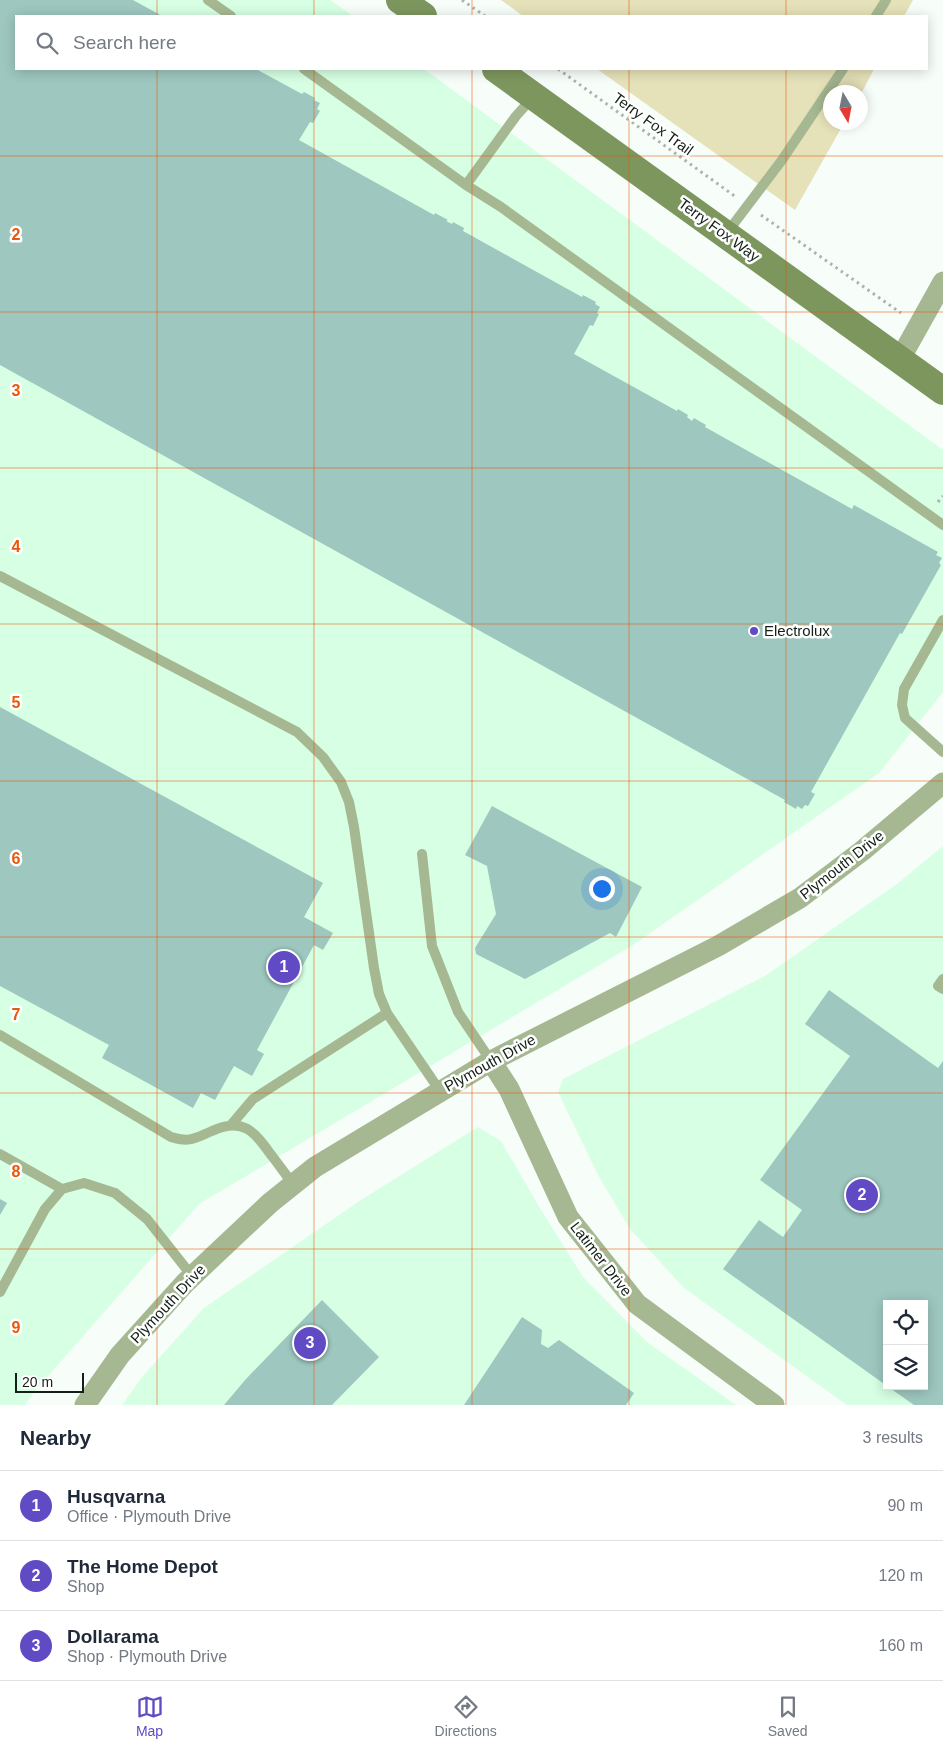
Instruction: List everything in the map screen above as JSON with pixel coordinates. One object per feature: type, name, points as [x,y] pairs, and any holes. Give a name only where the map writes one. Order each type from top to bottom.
[{"type":"street","points":[[400,0],[422,15]]},
{"type":"street","name":"Terry Fox Way","points":[[497,70],[943,391]]},
{"type":"street","points":[[900,359],[943,282]]},
{"type":"street","name":"Plymouth Drive","points":[[86,1405],[120,1356],[192,1276],[270,1203],[315,1167],[491,1060],[718,946],[800,898],[862,851],[943,782]]},
{"type":"street","name":"Latimer Drive","points":[[491,1060],[509,1089],[568,1217],[636,1304],[774,1405]]},
{"type":"lane","points":[[208,0],[230,15]]},
{"type":"lane","points":[[877,15],[886,0]]},
{"type":"lane","points":[[305,70],[466,185],[501,207],[943,525]]},
{"type":"lane","points":[[726,235],[782,160],[842,70]]},
{"type":"lane","points":[[466,185],[516,116],[534,96]]},
{"type":"lane","points":[[0,576],[296,732],[323,757],[341,782],[349,802],[379,994],[387,1013],[440,1091]]},
{"type":"lane","points":[[943,620],[904,689],[902,705],[904,718],[943,752]]},
{"type":"lane","points":[[422,854],[432,946],[458,1012],[491,1060]]},
{"type":"lane","points":[[943,979],[938,986],[943,989]]},
{"type":"lane","points":[[231,1125],[252,1100],[387,1013]]},
{"type":"lane","points":[[0,1035],[171,1137],[194,1140],[215,1129],[231,1125],[244,1127],[255,1133],[294,1184]]},
{"type":"lane","points":[[0,1154],[62,1189]]},
{"type":"lane","points":[[0,1292],[45,1209],[62,1189],[84,1183],[115,1193],[146,1220],[192,1276]]},
{"type":"path","points":[[462,0],[484,15]]},
{"type":"path","name":"Terry Fox Trail","points":[[559,70],[736,197]]},
{"type":"path","points":[[767,219],[905,316]]},
{"type":"shaded area","points":[[0,0],[330,0],[352,15],[15,15],[15,70],[425,70],[943,450],[943,692],[879,773],[633,945],[199,1204],[34,1392],[25,1405],[0,1405]]},
{"type":"shaded area","points":[[501,0],[913,0],[905,15],[522,15]]},
{"type":"shaded area","points":[[598,70],[873,70],[866,85],[823,85],[823,130],[840,130],[795,210]]},
{"type":"shaded area","points":[[943,846],[943,1405],[847,1405],[684,1288],[630,1229],[598,1175],[558,1092],[563,1079],[765,976],[897,884]]},
{"type":"shaded area","points":[[478,1127],[501,1141],[583,1277],[647,1342],[736,1405],[122,1405],[142,1377],[204,1308],[361,1200]]},
{"type":"building","points":[[0,0],[133,0],[160,15],[15,15],[15,70],[258,70],[302,94],[304,92],[320,103],[317,109],[320,111],[313,123],[310,122],[299,140],[434,215],[435,213],[448,220],[446,221],[452,224],[453,222],[464,228],[463,231],[582,297],[583,295],[596,302],[595,304],[600,307],[597,313],[599,314],[593,326],[590,325],[574,354],[677,411],[678,409],[688,415],[687,417],[692,421],[694,418],[706,425],[705,427],[852,509],[854,505],[938,552],[936,555],[942,558],[939,563],[941,565],[902,634],[900,633],[811,792],[815,794],[808,806],[805,805],[802,809],[797,806],[796,809],[784,802],[785,800],[0,365]]},
{"type":"building","points":[[0,707],[323,883],[304,917],[333,933],[323,950],[314,945],[257,1050],[264,1054],[252,1076],[234,1066],[215,1100],[201,1093],[193,1108],[102,1058],[109,1045],[0,986]]},
{"type":"building","points":[[492,806],[642,887],[616,937],[610,933],[525,979],[476,954],[475,948],[496,914],[487,866],[465,855]]},
{"type":"building","points":[[829,990],[938,1068],[943,1061],[943,1405],[914,1405],[893,1390],[928,1390],[928,1300],[883,1300],[883,1383],[723,1269],[759,1220],[783,1237],[802,1210],[760,1180],[850,1056],[805,1024]]},
{"type":"building","points":[[0,1199],[7,1203],[0,1215]]},
{"type":"building","points":[[322,1300],[379,1357],[332,1405],[224,1405],[246,1379]]},
{"type":"building","points":[[522,1317],[542,1330],[541,1344],[548,1348],[559,1340],[634,1393],[626,1405],[464,1405]]},
{"type":"place","name":"Electrolux","points":[[754,631]]},
{"type":"place","name":"Husqvarna","points":[[284,967]]},
{"type":"place","name":"The Home Depot","points":[[862,1195]]},
{"type":"place","name":"Dollarama","points":[[310,1343]]}]
